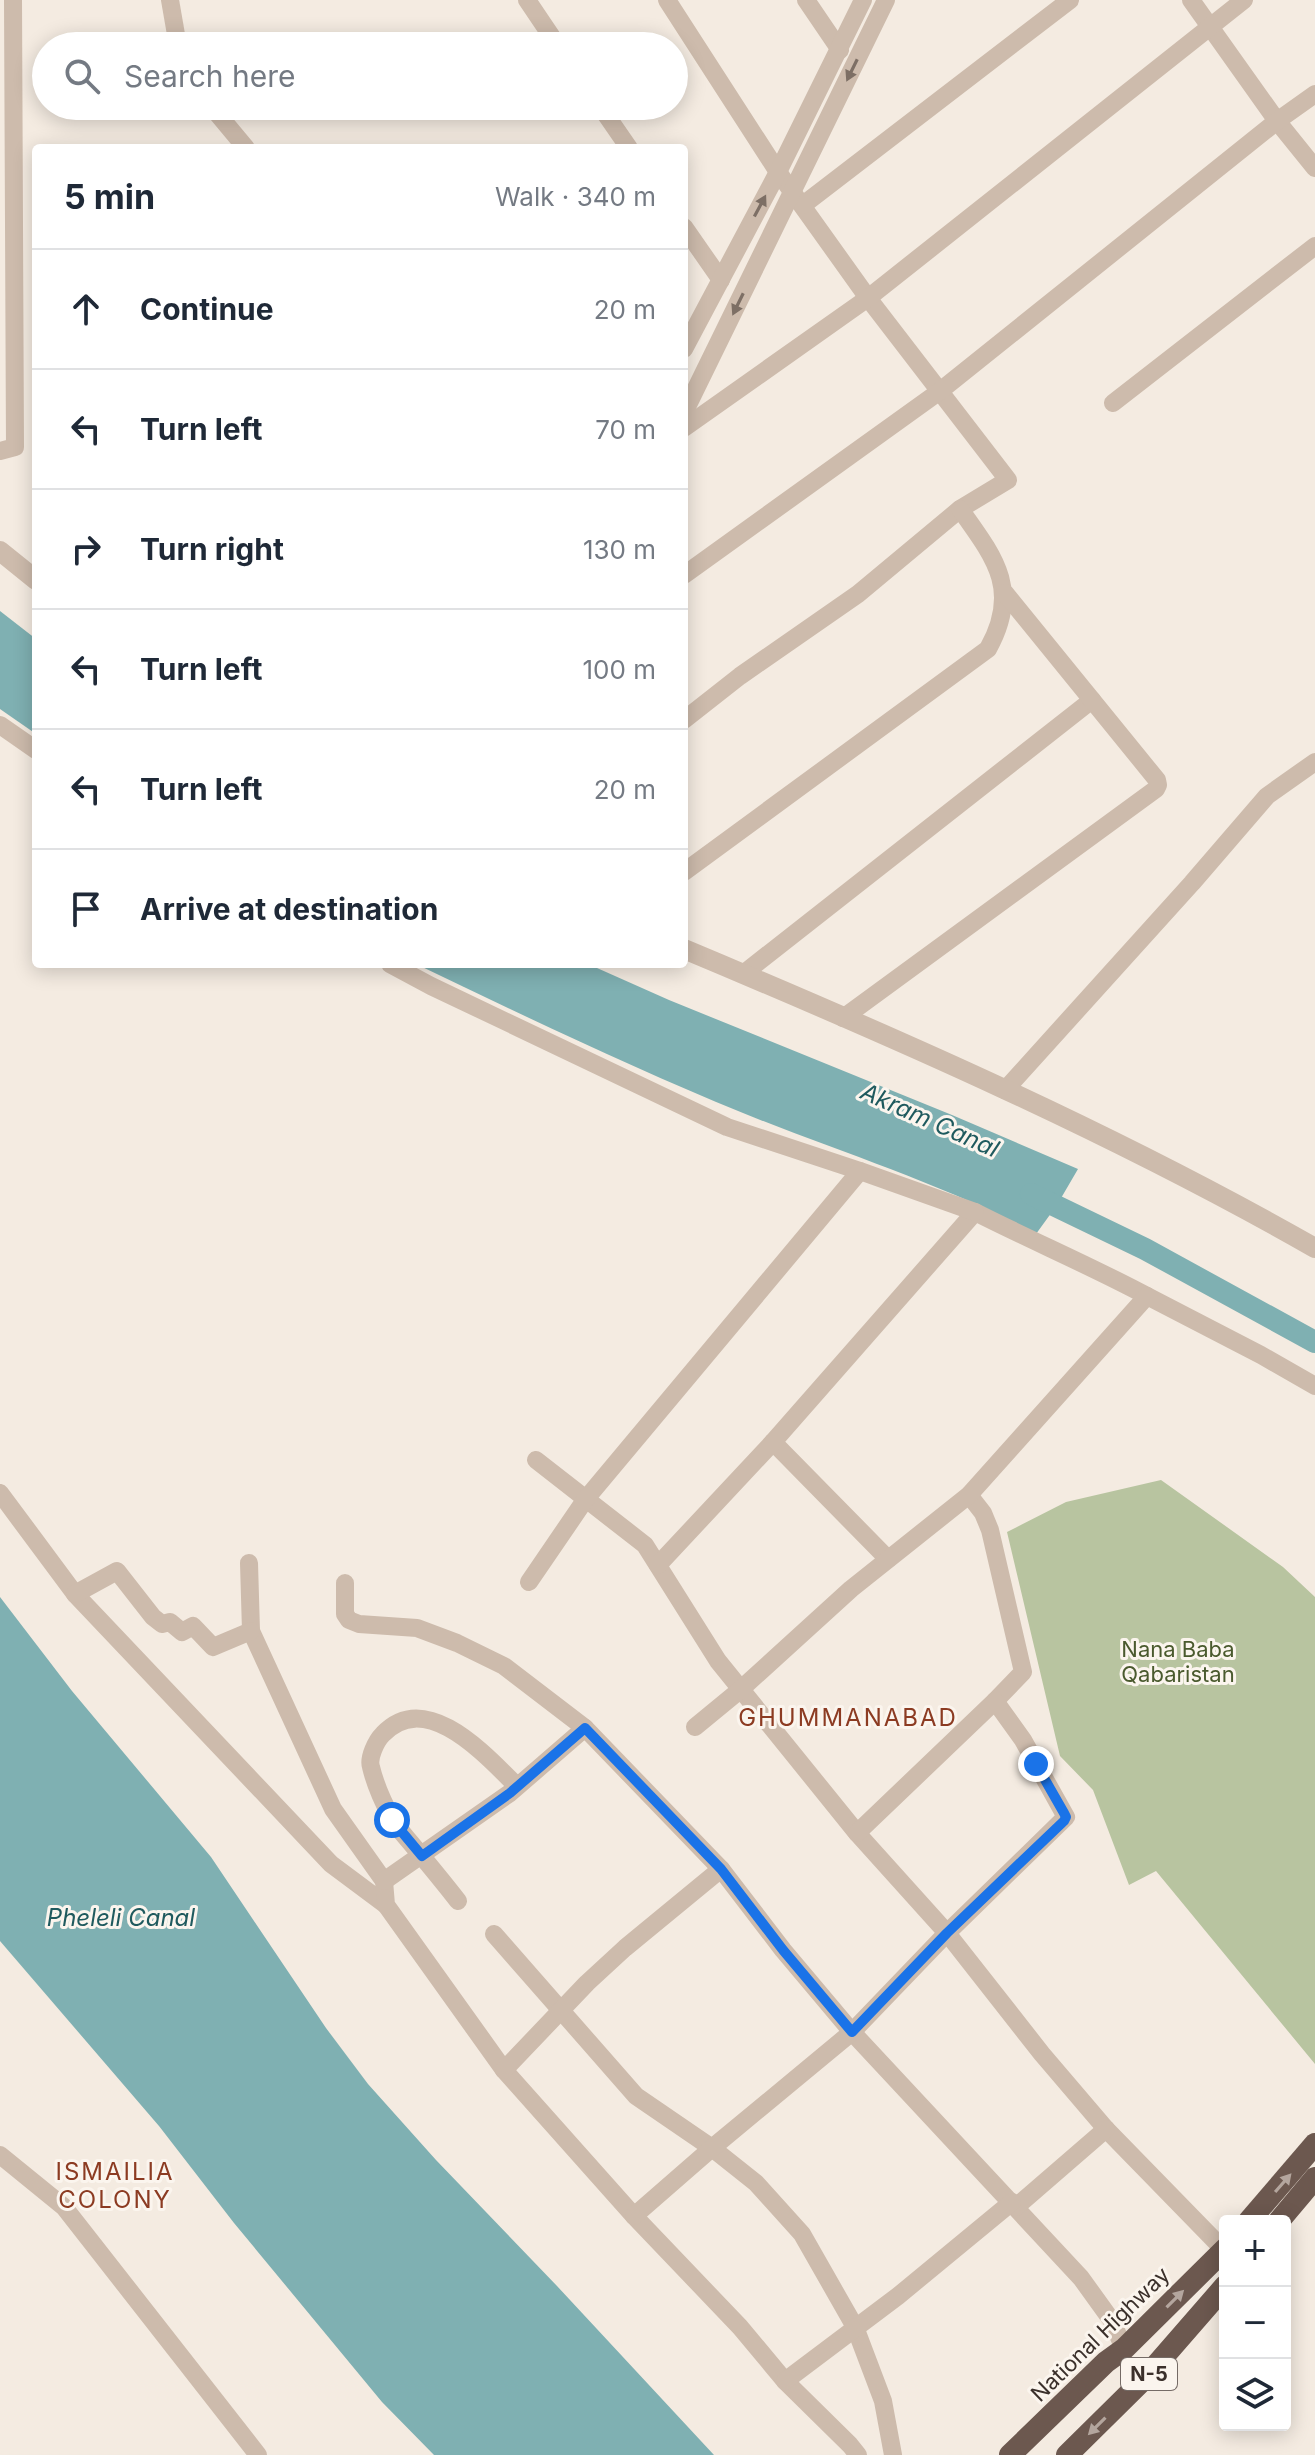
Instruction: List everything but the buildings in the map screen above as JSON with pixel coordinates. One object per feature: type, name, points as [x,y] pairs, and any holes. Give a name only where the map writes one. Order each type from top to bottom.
[{"type":"highway","points":[[1254,2215],[1315,2144]]},
{"type":"highway","points":[[1285,2215],[1313,2184]]},
{"type":"highway","name":"National Highway","points":[[1010,2455],[1219,2255]]},
{"type":"highway","name":"N-5","points":[[1067,2455],[1130,2393],[1224,2287]]},
{"type":"highway","points":[[1115,2356],[1130,2393]]},
{"type":"street","points":[[0,451],[15,447],[13,0]]},
{"type":"street","points":[[170,0],[176,32]]},
{"type":"street","points":[[527,0],[549,32]]},
{"type":"street","points":[[667,0],[688,32]]},
{"type":"street","points":[[806,0],[840,50]]},
{"type":"street","points":[[688,342],[778,172],[863,0]]},
{"type":"street","points":[[798,198],[1070,0]]},
{"type":"street","points":[[1191,0],[1277,121],[1315,168]]},
{"type":"street","points":[[688,425],[868,298],[1244,0]]},
{"type":"street","points":[[688,405],[798,198],[887,2]]},
{"type":"street","points":[[688,33],[778,172],[868,298],[1008,480],[960,509],[858,594],[740,676],[688,717]]},
{"type":"street","points":[[688,572],[940,391],[1277,121],[1315,94]]},
{"type":"street","points":[[223,120],[243,144]]},
{"type":"street","points":[[610,120],[626,144]]},
{"type":"street","points":[[688,233],[721,280]]},
{"type":"street","points":[[1113,403],[1315,246]]},
{"type":"street","points":[[843,1018],[1158,785],[1005,593],[991,552],[960,509]]},
{"type":"street","points":[[0,551],[32,577]]},
{"type":"street","points":[[688,869],[988,649],[1000,628],[1005,593]]},
{"type":"street","points":[[743,974],[1092,700]]},
{"type":"street","points":[[0,725],[32,747]]},
{"type":"street","points":[[1005,1090],[1267,796],[1315,762]]},
{"type":"street","points":[[688,951],[1005,1090],[1128,1149],[1315,1248]]},
{"type":"street","points":[[397,968],[727,1127],[975,1212],[1036,1244],[1101,1272],[1315,1386]]},
{"type":"street","points":[[529,1582],[585,1500],[860,1171]]},
{"type":"street","points":[[658,1565],[773,1442],[975,1212]]},
{"type":"street","points":[[695,1727],[851,1589],[969,1495],[1147,1296]]},
{"type":"street","points":[[773,1442],[888,1559]]},
{"type":"street","points":[[536,1460],[645,1545],[718,1661],[857,1833],[947,1933],[1042,2054],[1106,2129],[1219,2245]]},
{"type":"street","points":[[0,1493],[75,1594],[331,1864],[386,1905],[504,2070],[634,2216],[740,2327],[785,2381],[858,2455]]},
{"type":"street","points":[[857,1833],[1023,1672],[990,1530],[983,1513],[969,1495]]},
{"type":"street","points":[[249,1563],[251,1631],[333,1809],[384,1881],[386,1905]]},
{"type":"street","points":[[75,1594],[117,1571],[153,1617],[162,1624],[170,1622],[182,1632],[193,1626],[213,1647],[251,1631]]},
{"type":"street","points":[[345,1583],[345,1614],[349,1620],[359,1624],[417,1628],[457,1643],[504,1666],[585,1728],[721,1869],[783,1950],[852,2032],[1081,2278],[1112,2321],[1115,2356]]},
{"type":"street","points":[[634,2216],[852,2032],[947,1933],[1066,1817],[1023,1740],[995,1701]]},
{"type":"street","points":[[458,1901],[392,1820],[369,1764],[375,1746],[384,1732],[413,1719],[440,1723],[478,1748],[517,1786]]},
{"type":"street","points":[[384,1881],[517,1786],[585,1728]]},
{"type":"street","points":[[504,2070],[587,1983],[721,1869]]},
{"type":"street","points":[[494,1934],[636,2096],[712,2148],[756,2183],[802,2234],[855,2327],[883,2401],[893,2455]]},
{"type":"street","points":[[785,2381],[898,2296],[1106,2129]]},
{"type":"street","points":[[0,2155],[64,2207],[258,2455]]},
{"type":"green space","name":"Nana Baba Qabaristan","points":[[1161,1480],[1283,1567],[1315,1597],[1315,2064],[1156,1871],[1129,1885],[1093,1790],[1060,1756],[1007,1532],[1066,1502]]},
{"type":"water","points":[[0,611],[32,636],[32,731],[0,709]]},
{"type":"water","points":[[424,968],[597,968],[1078,1169],[1036,1234],[964,1199],[743,1113]]},
{"type":"water","name":"Pheleli Canal","points":[[0,1597],[72,1691],[211,1857],[326,2028],[368,2084],[714,2455],[434,2455],[382,2402],[234,2223],[159,2126],[0,1941]]},
{"type":"waterway","name":"Akram Canal","points":[[1031,1194],[1145,1249],[1315,1342]]},
{"type":"district","name":"GHUMMANABAD","points":[[848,1717]]},
{"type":"district","name":"ISMAILIA COLONY","points":[[115,2185]]},
{"type":"route","points":[[392,1820],[422,1856],[510,1793],[585,1728],[721,1869],[783,1950],[852,2032],[947,1933],[1064,1821],[1066,1817],[1036,1764]]}]
